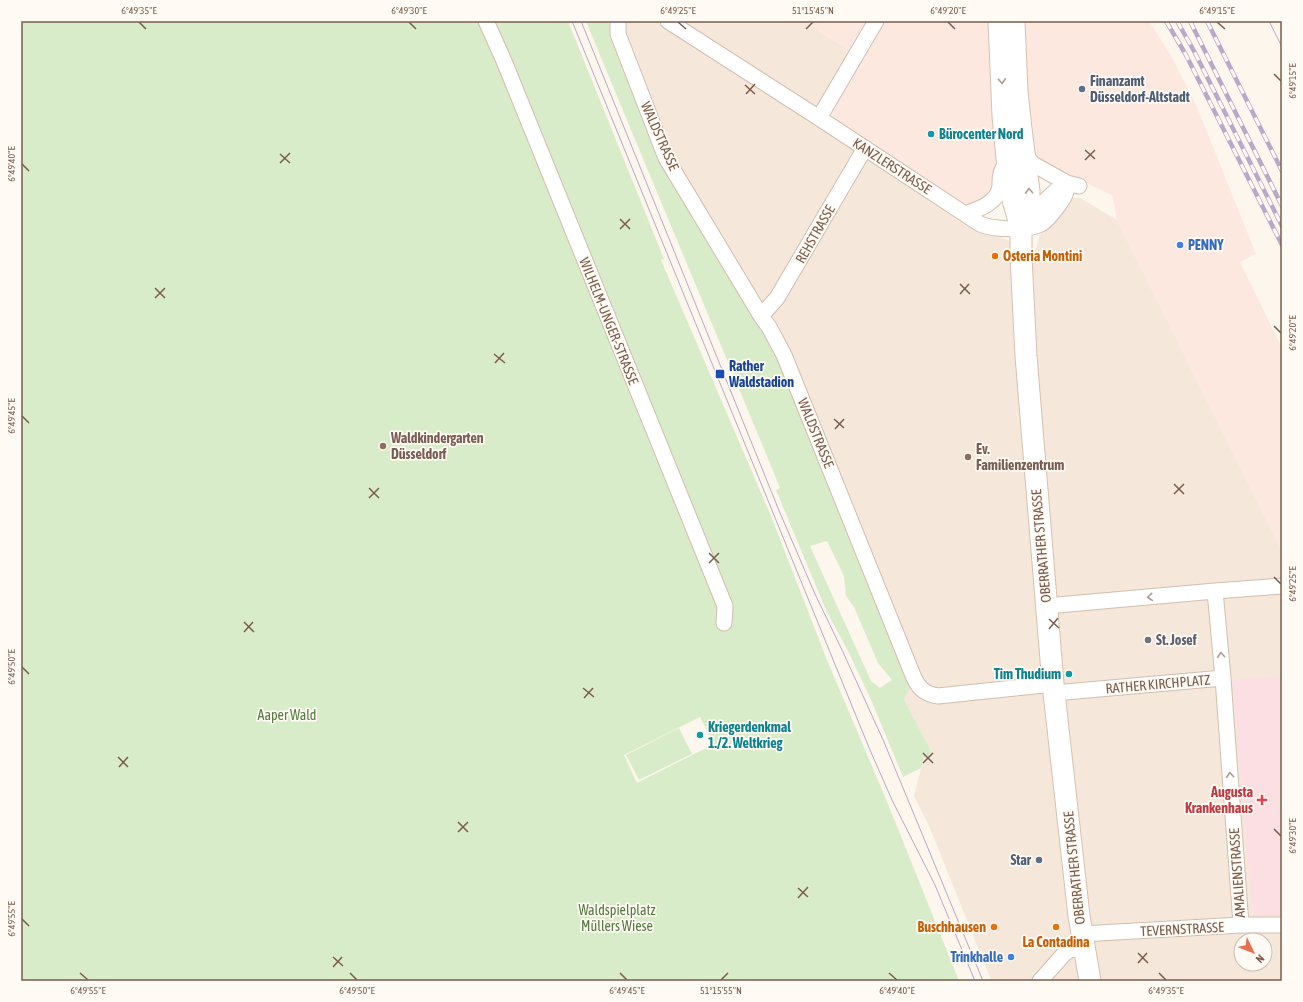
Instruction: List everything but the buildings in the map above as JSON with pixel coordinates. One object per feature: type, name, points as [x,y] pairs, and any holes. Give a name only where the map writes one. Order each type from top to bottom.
[{"type":"main road","points":[[999,21],[1007,42]]},
{"type":"main road","points":[[1007,42],[1014,21]]},
{"type":"main road","name":"OBERRATHER STRASSE","points":[[1007,42],[1004,116],[1015,156],[1013,200],[1021,228],[1026,356],[1053,688],[1082,941],[1090,981]]},
{"type":"street","name":"WILHELM-UNGER-STRASSE","points":[[486,21],[504,61],[725,606],[724,623]]},
{"type":"street","name":"WALDSTRASSE","points":[[618,21],[618,34],[666,158],[784,354],[912,673],[919,687],[926,693],[938,696],[1053,688]]},
{"type":"street","name":"KANZLERSTRASSE","points":[[668,21],[980,224],[986,226],[1021,228]]},
{"type":"street","points":[[819,118],[876,21]]},
{"type":"street","name":"REHSTRASSE","points":[[760,316],[777,298],[865,148]]},
{"type":"street","points":[[965,214],[978,209],[996,197],[1000,186],[1001,172],[1015,156],[1073,185],[1059,188],[1021,228]]},
{"type":"street","points":[[1046,606],[1282,586]]},
{"type":"street","name":"RATHER KIRCHPLATZ","points":[[1053,688],[1223,678],[1215,591]]},
{"type":"street","name":"AMALIENSTRASSE","points":[[1223,678],[1241,926]]},
{"type":"street","name":"TEVERNSTRASSE","points":[[1040,981],[1064,954],[1082,941],[1241,926],[1282,925]]},
{"type":"shaded area","points":[[620,21],[804,21],[853,53],[822,104],[827,131],[983,231],[1015,243],[1085,981],[991,980],[929,826],[914,796],[924,757],[932,753],[904,699],[669,158]]},
{"type":"shaded area","points":[[804,21],[993,21],[1001,180],[990,200],[970,209],[835,122],[830,108],[853,53]]},
{"type":"shaded area","points":[[1024,21],[1149,21],[1170,54],[1197,107],[1256,254],[1240,262],[1282,351],[1282,551],[1117,220],[1112,195],[1039,161],[1030,148]]},
{"type":"shaded area","points":[[1067,198],[1080,198],[1117,220],[1282,551],[1282,981],[1096,981],[1092,959],[1055,602],[1031,266],[1040,235]]},
{"type":"shaded area","name":"Augusta Krankenhaus","points":[[1282,676],[1282,919],[1253,920],[1232,680]]},
{"type":"green space","name":"Aaper Wald","points":[[21,21],[568,21],[664,259],[661,260],[771,516],[827,660],[888,804],[959,981],[21,981]],"holes":[[[700,717],[714,744],[637,783],[624,755]]]},
{"type":"green space","points":[[586,21],[616,21],[661,151],[768,332],[913,681],[904,699],[932,753],[924,757],[921,768],[903,777],[872,702],[848,651],[826,610],[776,490],[780,488]],"holes":[[[827,541],[844,576],[846,596],[854,607],[878,663],[892,680],[880,688],[871,681],[810,546]]]},
{"type":"green space","points":[[679,728],[692,754],[639,780],[626,755]]},
{"type":"tram line","points":[[572,21],[870,750],[892,800],[935,885],[975,981]]},
{"type":"tram line","points":[[581,21],[780,513],[815,594],[884,742],[983,981]]},
{"type":"tram line","points":[[1269,21],[1282,47]]},
{"type":"railway","points":[[1166,21],[1186,55],[1282,245]]},
{"type":"railway","points":[[1177,21],[1194,51],[1282,226]]},
{"type":"railway","points":[[1190,21],[1282,206]]},
{"type":"railway","points":[[1207,21],[1282,171]]},
{"type":"place","name":"Finanzamt Düsseldorf-Altstadt","points":[[1082,89]]},
{"type":"place","name":"Bürocenter Nord","points":[[931,134]]},
{"type":"place","name":"PENNY","points":[[1180,245]]},
{"type":"place","name":"Osteria Montini","points":[[995,256]]},
{"type":"place","name":"Rather Waldstadion","points":[[720,374]]},
{"type":"place","name":"Waldkindergarten Düsseldorf","points":[[383,446]]},
{"type":"place","name":"Ev. Familienzentrum","points":[[968,457]]},
{"type":"place","name":"St. Josef","points":[[1148,640]]},
{"type":"place","name":"Tim Thudium","points":[[1069,674]]},
{"type":"place","name":"Kriegerdenkmal 1./2. Weltkrieg","points":[[700,735]]},
{"type":"place","name":"Augusta Krankenhaus","points":[[1262,800]]},
{"type":"place","name":"Star","points":[[1039,860]]},
{"type":"place","name":"Buschhausen","points":[[994,927]]},
{"type":"place","name":"La Contadina","points":[[1056,927]]},
{"type":"place","name":"Trinkhalle","points":[[1011,957]]},
{"type":"park label","name":"Waldspielplatz Müllers Wiese","points":[[617,918]]}]
